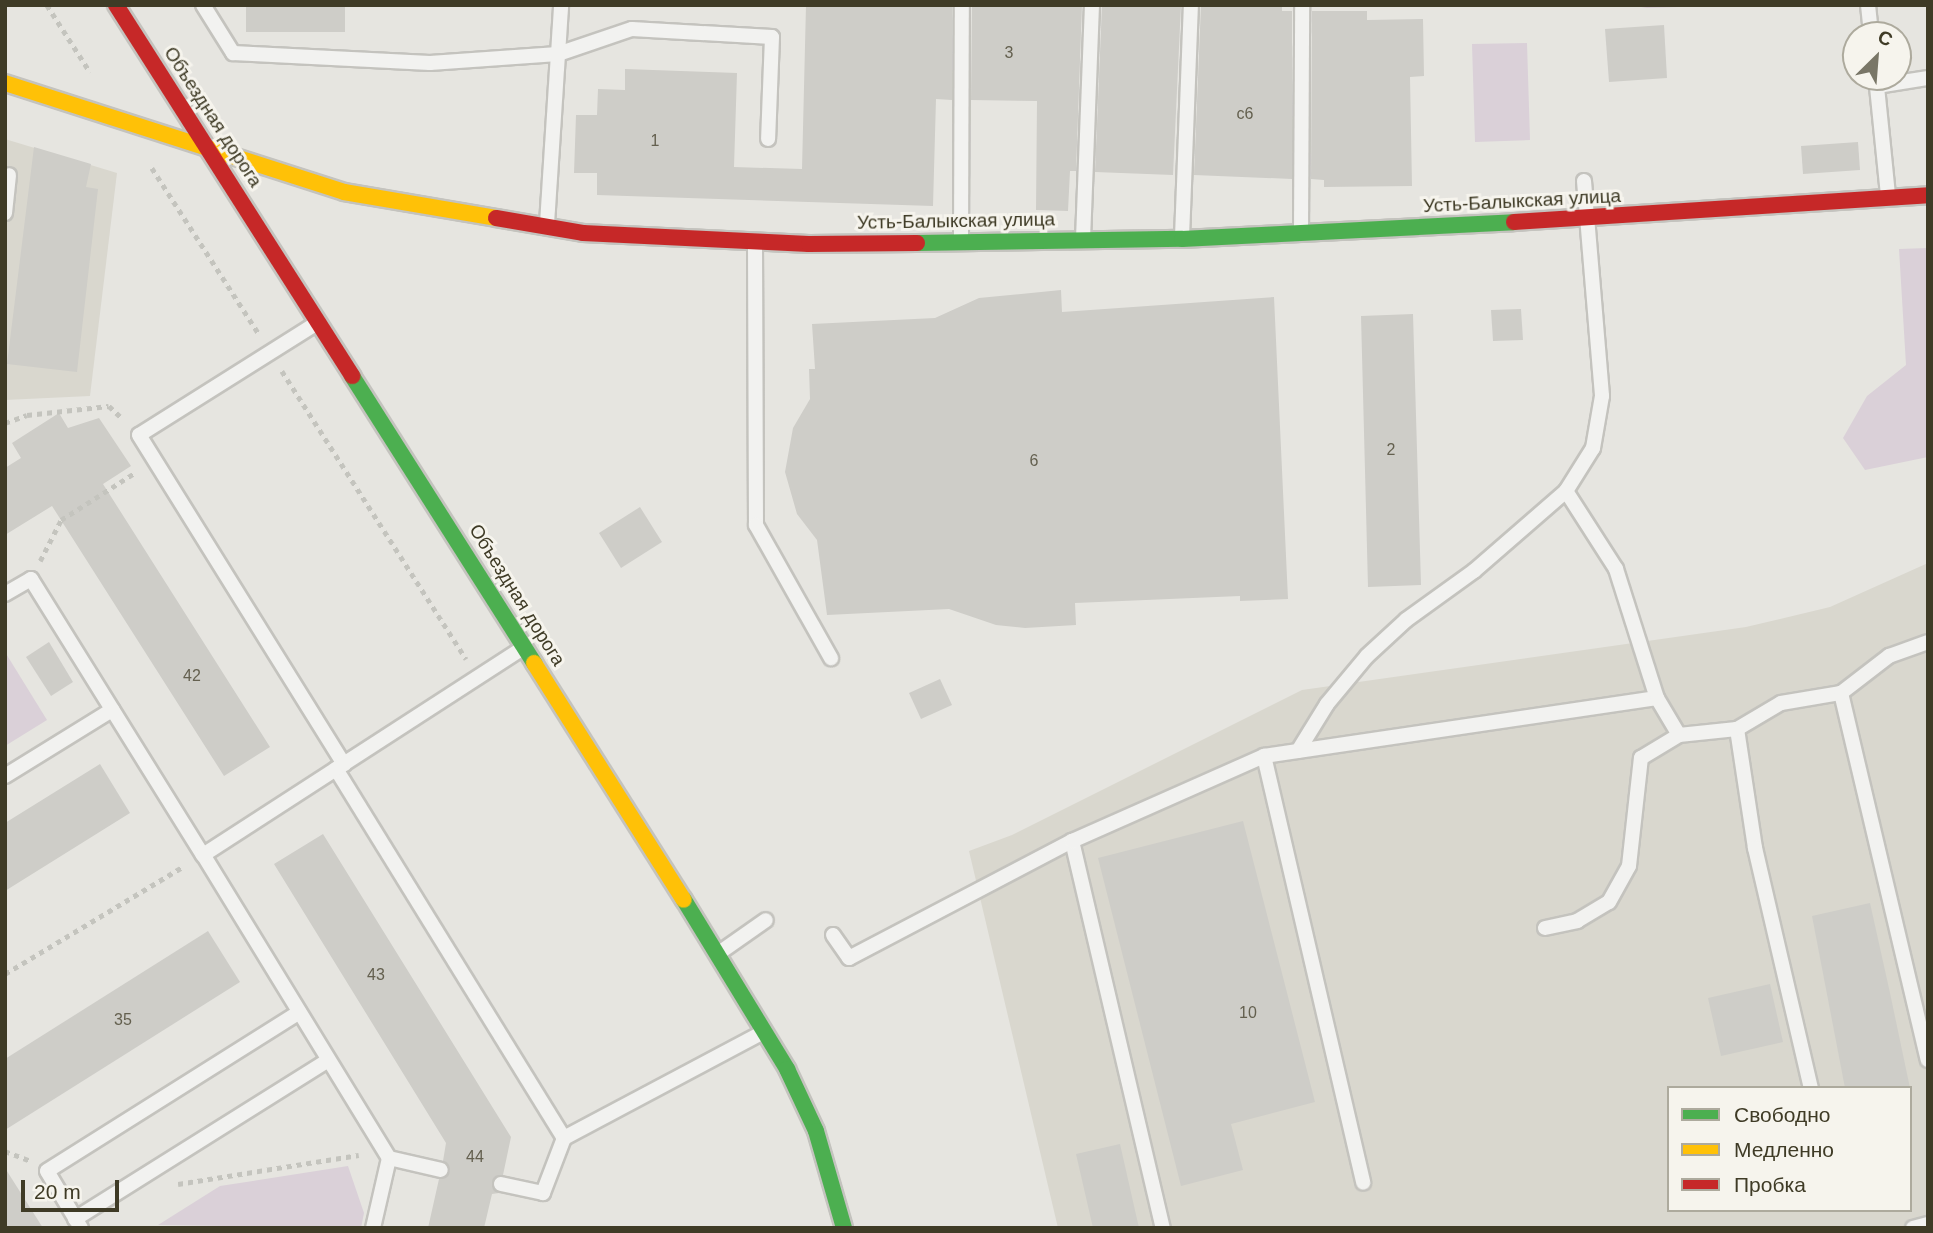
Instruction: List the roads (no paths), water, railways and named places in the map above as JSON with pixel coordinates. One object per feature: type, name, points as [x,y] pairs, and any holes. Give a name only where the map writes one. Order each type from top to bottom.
[{"type":"street","name":"Объездная дорога","points":[[116,5],[718,953],[765,1032],[816,1131],[844,1228]]},
{"type":"street","name":"Усть-Балыкская улица","points":[[5,83],[344,192],[547,227],[755,241],[1182,239],[1588,218],[1928,195]]},
{"type":"lane","points":[[203,5],[233,53],[430,63],[558,54],[632,29],[772,37],[768,139]]},
{"type":"lane","points":[[547,227],[561,5]]},
{"type":"lane","points":[[961,242],[962,5]]},
{"type":"lane","points":[[1083,240],[1092,5]]},
{"type":"lane","points":[[1182,239],[1191,5]]},
{"type":"lane","points":[[1301,234],[1302,5]]},
{"type":"lane","points":[[1877,91],[1888,197]]},
{"type":"lane","points":[[5,213],[9,175]]},
{"type":"lane","points":[[1298,751],[1327,704],[1367,656],[1406,620],[1474,571],[1566,491],[1593,448],[1602,396],[1584,181]]},
{"type":"lane","points":[[755,241],[757,525],[831,658]]},
{"type":"lane","points":[[318,322],[139,435],[565,1138]]},
{"type":"lane","points":[[1566,491],[1616,569],[1657,698],[1679,735]]},
{"type":"lane","points":[[5,594],[31,579],[387,1155],[441,1170]]},
{"type":"lane","points":[[1545,928],[1577,921],[1609,902],[1629,866],[1641,758],[1679,735],[1737,729],[1781,703],[1841,693],[1889,656],[1928,642]]},
{"type":"lane","points":[[203,855],[525,646]]},
{"type":"lane","points":[[1841,693],[1928,1060]]},
{"type":"lane","points":[[833,935],[849,958],[1072,841],[1264,756],[1657,698]]},
{"type":"lane","points":[[5,776],[112,709]]},
{"type":"lane","points":[[1737,729],[1755,848],[1811,1086]]},
{"type":"lane","points":[[1264,756],[1363,1183]]},
{"type":"lane","points":[[1072,841],[1163,1228]]},
{"type":"lane","points":[[718,953],[766,920]]},
{"type":"lane","points":[[299,1012],[47,1171],[78,1223],[328,1060]]},
{"type":"lane","points":[[501,1184],[543,1193],[565,1138],[765,1032]]},
{"type":"lane","points":[[373,1228],[387,1155]]},
{"type":"lane","points":[[1913,1228],[1928,1224]]}]
